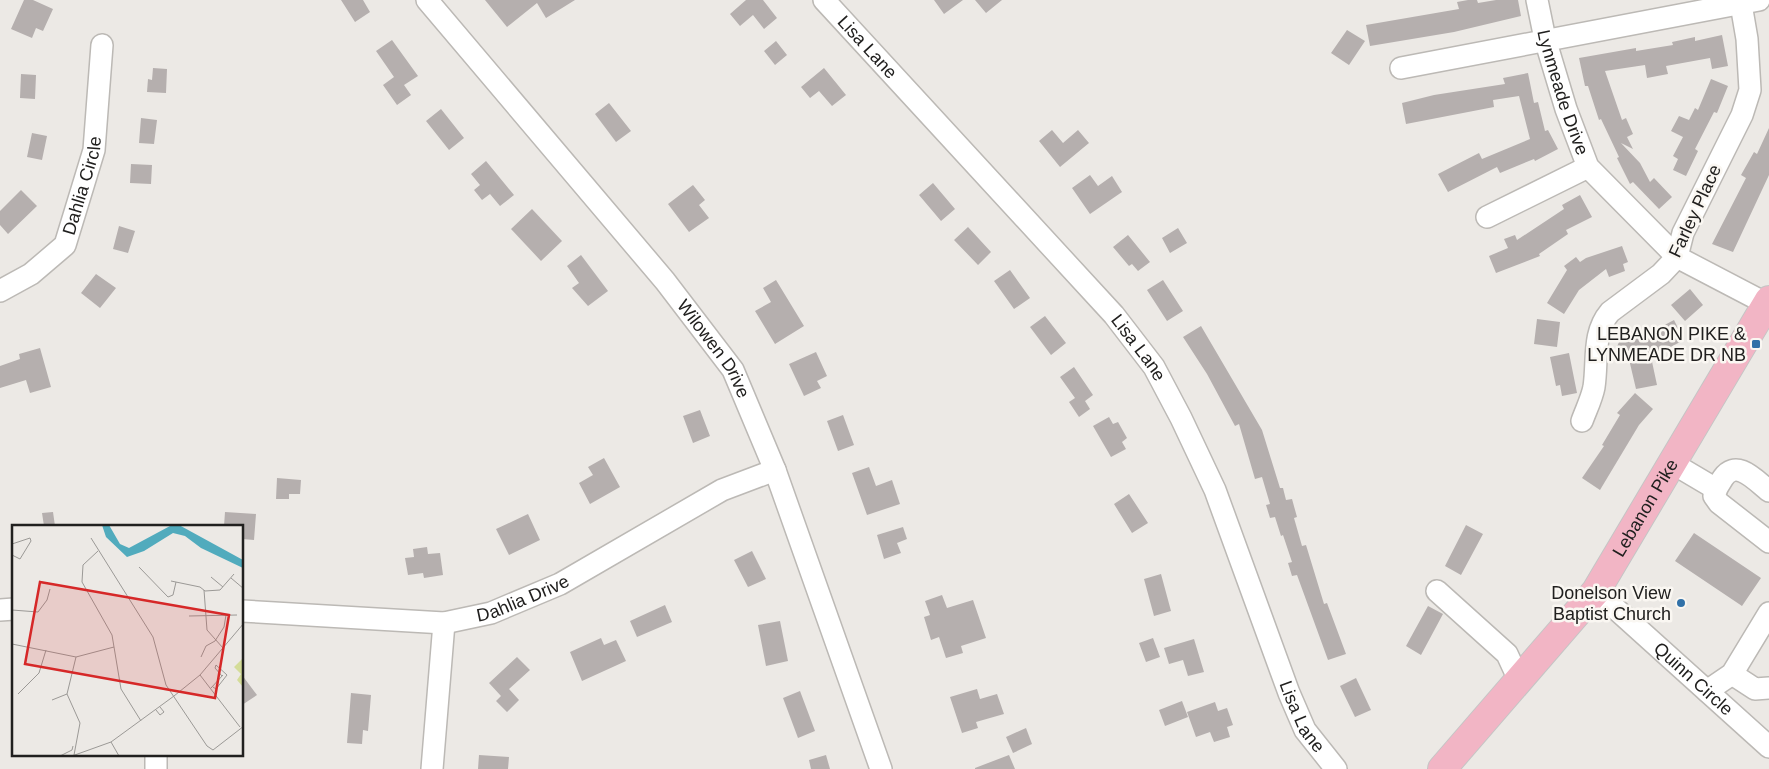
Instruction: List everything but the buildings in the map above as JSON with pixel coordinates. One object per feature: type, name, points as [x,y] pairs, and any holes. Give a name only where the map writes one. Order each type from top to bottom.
[{"type":"main road","name":"Lebanon Pike","points":[[1442,769],[1596,591],[1768,302]]},
{"type":"street","name":"Wilowen Drive","points":[[427,0],[666,280],[734,370],[775,470],[881,769]]},
{"type":"street","name":"Lisa Lane","points":[[824,0],[1114,315],[1154,367],[1181,418],[1215,490],[1240,554],[1264,629],[1302,722],[1336,769]]},
{"type":"street","name":"Lynmeade Drive","points":[[1537,0],[1545,39],[1566,108],[1588,168],[1677,256],[1768,302]]},
{"type":"street","points":[[1401,68],[1545,39],[1750,2]]},
{"type":"street","name":"Farley Place","points":[[1582,421],[1593,390],[1597,355],[1596,336],[1603,320],[1610,312],[1661,274],[1677,256],[1682,233],[1742,115],[1750,90],[1747,39],[1750,2]]},
{"type":"street","name":"Dahlia Circle","points":[[0,291],[32,274],[65,245],[94,150],[102,45]]},
{"type":"street","points":[[1487,217],[1588,168]]},
{"type":"street","points":[[1672,463],[1716,489]]},
{"type":"street","points":[[1769,491],[1742,470],[1735,469],[1726,473],[1714,496],[1719,503],[1769,542]]},
{"type":"street","name":"Dahlia Drive","points":[[244,611],[444,623],[491,612],[544,592],[722,490],[775,470]]},
{"type":"street","points":[[1437,591],[1507,654],[1519,680]]},
{"type":"street","name":"Quinn Circle","points":[[1596,591],[1769,746]]},
{"type":"street","points":[[1707,691],[1732,674],[1769,613]]},
{"type":"street","points":[[432,769],[444,623]]},
{"type":"street","points":[[1732,674],[1754,689],[1769,688]]},
{"type":"street","points":[[156,756],[156,769]]},
{"type":"place","name":"LEBANON PIKE & LYNMEADE DR NB","points":[[1756,344]]},
{"type":"place","name":"Donelson View Baptist Church","points":[[1681,603]]}]
